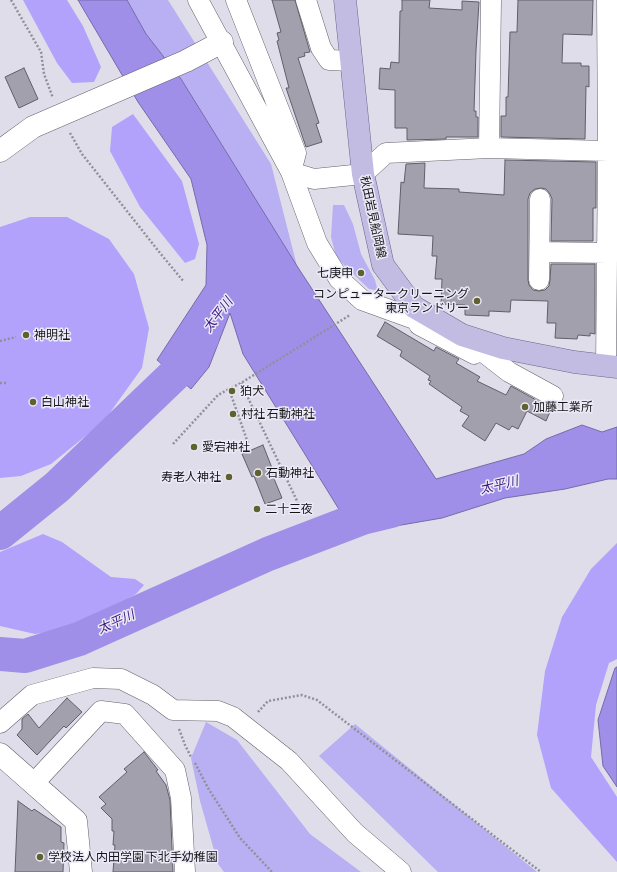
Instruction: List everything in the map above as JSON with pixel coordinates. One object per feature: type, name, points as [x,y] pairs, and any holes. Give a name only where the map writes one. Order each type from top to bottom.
[{"type":"main road","name":"秋田岩見船岡線","points":[[345,0],[363,174],[383,265],[414,308],[462,336],[510,349],[574,362],[611,366]]},
{"type":"street","points":[[198,0],[291,172],[317,243],[339,280],[362,300],[462,336],[509,372]]},
{"type":"street","points":[[236,0],[296,153],[291,172]]},
{"type":"street","points":[[306,0],[321,48],[329,60],[352,61]]},
{"type":"street","points":[[489,148],[491,0]]},
{"type":"street","points":[[606,0],[608,151],[607,253],[611,366]]},
{"type":"street","points":[[0,151],[33,127],[186,61],[222,42]]},
{"type":"street","points":[[291,172],[314,179],[363,174],[386,153],[489,148],[608,151]]},
{"type":"street","points":[[539,280],[540,199]]},
{"type":"street","points":[[540,252],[607,253]]},
{"type":"street","points":[[391,310],[553,396]]},
{"type":"street","points":[[0,723],[32,695],[93,678],[121,679],[153,695],[173,710],[218,712],[233,717],[289,761],[355,833],[401,872]]},
{"type":"street","points":[[34,783],[101,711],[125,714],[175,770],[181,798],[185,872]]},
{"type":"street","points":[[0,754],[76,821],[81,872]]},
{"type":"path","points":[[11,0],[41,52],[44,74],[69,112],[82,154],[184,282]]},
{"type":"path","points":[[173,444],[218,395],[241,383],[356,312]]},
{"type":"path","points":[[0,342],[16,337]]},
{"type":"path","points":[[0,383],[8,383]]},
{"type":"path","points":[[241,383],[298,503]]},
{"type":"path","points":[[229,389],[248,443]]},
{"type":"path","points":[[250,730],[254,716],[268,701],[302,695],[317,700],[541,872]]},
{"type":"path","points":[[173,710],[185,745],[208,788],[240,838],[272,872]]},
{"type":"shaded area","points":[[23,0],[67,0],[83,26],[101,67],[94,82],[72,83],[57,63]]},
{"type":"shaded area","points":[[127,0],[168,0],[271,164],[297,266],[181,79],[146,34]]},
{"type":"shaded area","points":[[133,114],[182,181],[199,244],[195,259],[185,263],[140,207],[110,151],[112,127]]},
{"type":"shaded area","points":[[333,205],[344,205],[353,224],[361,254],[375,280],[377,288],[375,290],[369,289],[336,256],[331,237]]},
{"type":"shaded area","points":[[30,217],[67,217],[109,239],[134,274],[149,328],[142,368],[104,421],[51,464],[21,476],[0,478],[0,227]]},
{"type":"shaded area","points":[[43,534],[62,542],[111,577],[135,579],[144,585],[136,594],[81,628],[35,634],[0,626],[0,552]]},
{"type":"shaded area","points":[[617,543],[617,659],[609,663],[596,705],[591,757],[617,797],[617,862],[551,788],[537,735],[545,671],[562,617],[591,569]]},
{"type":"shaded area","points":[[206,722],[237,740],[310,834],[361,872],[224,872],[218,864],[200,801],[191,758]]},
{"type":"shaded area","points":[[355,724],[537,872],[438,872],[319,756]]},
{"type":"water","points":[[78,0],[127,0],[146,34],[181,79],[297,266],[436,479],[524,454],[546,439],[582,425],[602,432],[617,427],[617,479],[608,479],[565,489],[505,498],[442,518],[349,534],[340,511],[243,354],[230,313],[209,367],[191,389],[157,360],[206,285],[207,245],[191,179],[138,102]]},
{"type":"water","points":[[617,667],[617,787],[603,766],[598,720],[615,668]]},
{"type":"building","points":[[272,0],[295,0],[310,52],[304,53],[305,56],[298,58],[319,123],[316,124],[322,142],[306,147],[286,88],[289,88],[277,41],[279,40],[277,33],[281,32]]},
{"type":"building","points":[[402,0],[430,0],[429,8],[462,10],[462,1],[479,2],[474,111],[476,111],[476,117],[478,117],[478,137],[446,137],[446,139],[407,140],[407,128],[395,128],[395,90],[379,89],[380,68],[390,69],[391,62],[399,63],[400,11],[402,11]]},
{"type":"building","points":[[518,0],[593,0],[592,35],[563,34],[562,63],[581,63],[581,66],[589,66],[589,87],[586,86],[585,139],[501,137],[501,116],[506,116],[506,97],[508,97],[510,32],[517,32]]},
{"type":"building","points":[[24,68],[38,99],[19,108],[5,77]]},
{"type":"building","points":[[505,160],[596,162],[596,208],[593,208],[593,241],[551,241],[552,199],[550,194],[546,189],[535,189],[530,193],[528,199],[529,285],[533,290],[545,290],[549,286],[551,264],[595,264],[595,334],[590,333],[590,336],[578,335],[577,339],[555,338],[556,323],[547,323],[548,301],[511,300],[510,312],[489,311],[489,316],[465,315],[465,305],[441,304],[442,279],[435,279],[437,256],[432,256],[433,236],[398,234],[401,182],[404,183],[406,164],[425,163],[424,188],[459,189],[459,192],[504,195]]},
{"type":"building","points":[[385,322],[434,351],[436,347],[459,359],[456,363],[480,377],[477,381],[506,395],[511,386],[547,406],[552,407],[546,421],[527,411],[518,429],[512,426],[509,430],[496,423],[485,441],[462,426],[469,416],[460,411],[462,407],[429,384],[431,381],[428,380],[430,376],[400,356],[402,351],[377,336]]},
{"type":"building","name":"石動神社","points":[[263,445],[272,468],[270,469],[282,498],[265,504],[254,476],[252,477],[242,454]]},
{"type":"building","points":[[67,698],[82,712],[66,728],[64,726],[37,755],[17,735],[22,729],[22,719],[28,714],[39,728]]},
{"type":"building","points":[[144,752],[158,770],[156,771],[166,785],[170,800],[173,872],[113,872],[115,845],[113,845],[114,831],[112,831],[112,819],[101,808],[106,804],[99,797],[127,772],[124,769]]},
{"type":"building","points":[[18,801],[32,811],[34,809],[61,827],[61,842],[64,843],[63,872],[15,872]]},
{"type":"waterway","name":"太平川","points":[[0,533],[57,487],[174,375],[202,338]]},
{"type":"waterway","name":"太平川","points":[[0,654],[25,656],[79,639],[268,554],[362,518],[391,511]]},
{"type":"place","name":"七庚申","points":[[361,273]]},
{"type":"place","name":"コンピュータークリーニング 東京ランドリー","points":[[477,301]]},
{"type":"place","name":"神明社","points":[[26,335]]},
{"type":"place","name":"狛犬","points":[[232,391]]},
{"type":"place","name":"白山神社","points":[[33,402]]},
{"type":"place","name":"加藤工業所","points":[[525,407]]},
{"type":"place","name":"村社 石動神社","points":[[233,414]]},
{"type":"place","name":"愛宕神社","points":[[194,447]]},
{"type":"place","name":"石動神社","points":[[258,473]]},
{"type":"place","name":"寿老人神社","points":[[229,477]]},
{"type":"place","name":"二十三夜","points":[[257,509]]},
{"type":"place","name":"学校法人内田学園 下北手幼稚園","points":[[40,857]]}]
